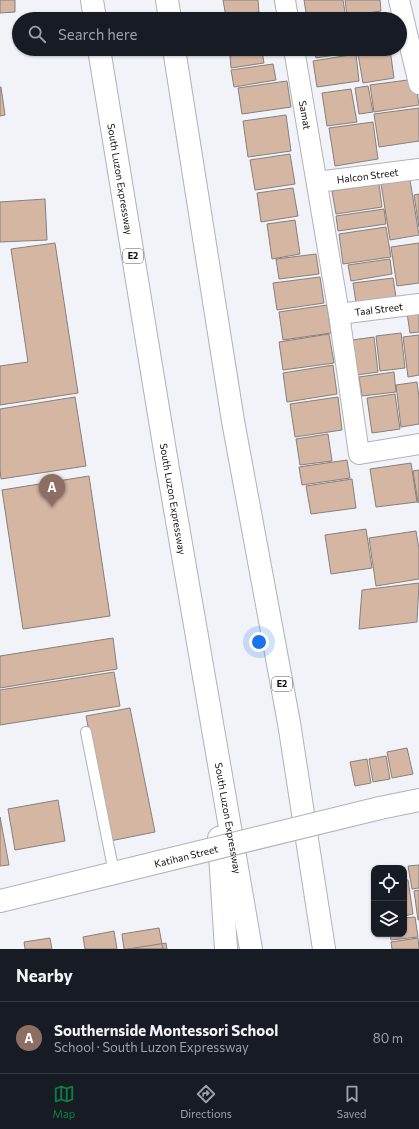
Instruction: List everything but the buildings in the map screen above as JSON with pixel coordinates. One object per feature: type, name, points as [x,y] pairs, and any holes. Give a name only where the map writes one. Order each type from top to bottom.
[{"type":"main road","points":[[92,0],[94,12]]},
{"type":"main road","points":[[167,0],[169,12]]},
{"type":"main road","name":"South Luzon Expressway","points":[[101,56],[167,463],[251,949]]},
{"type":"main road","name":"E2","points":[[175,56],[233,421],[289,723],[324,949]]},
{"type":"main road","points":[[213,733],[226,949]]},
{"type":"main road","name":"Katihan Street","points":[[0,901],[380,808],[419,800]]},
{"type":"street","points":[[285,0],[287,12]]},
{"type":"street","points":[[400,0],[403,12]]},
{"type":"street","points":[[407,31],[419,84]]},
{"type":"street","name":"Samat","points":[[295,56],[339,314],[359,454],[419,444]]},
{"type":"street","name":"Halcon Street","points":[[317,182],[419,169]]},
{"type":"street","name":"Taal Street","points":[[339,314],[419,304]]},
{"type":"lane","points":[[86,732],[114,873]]},
{"type":"place","name":"Southernside Montessori School","points":[[52,507]]}]
